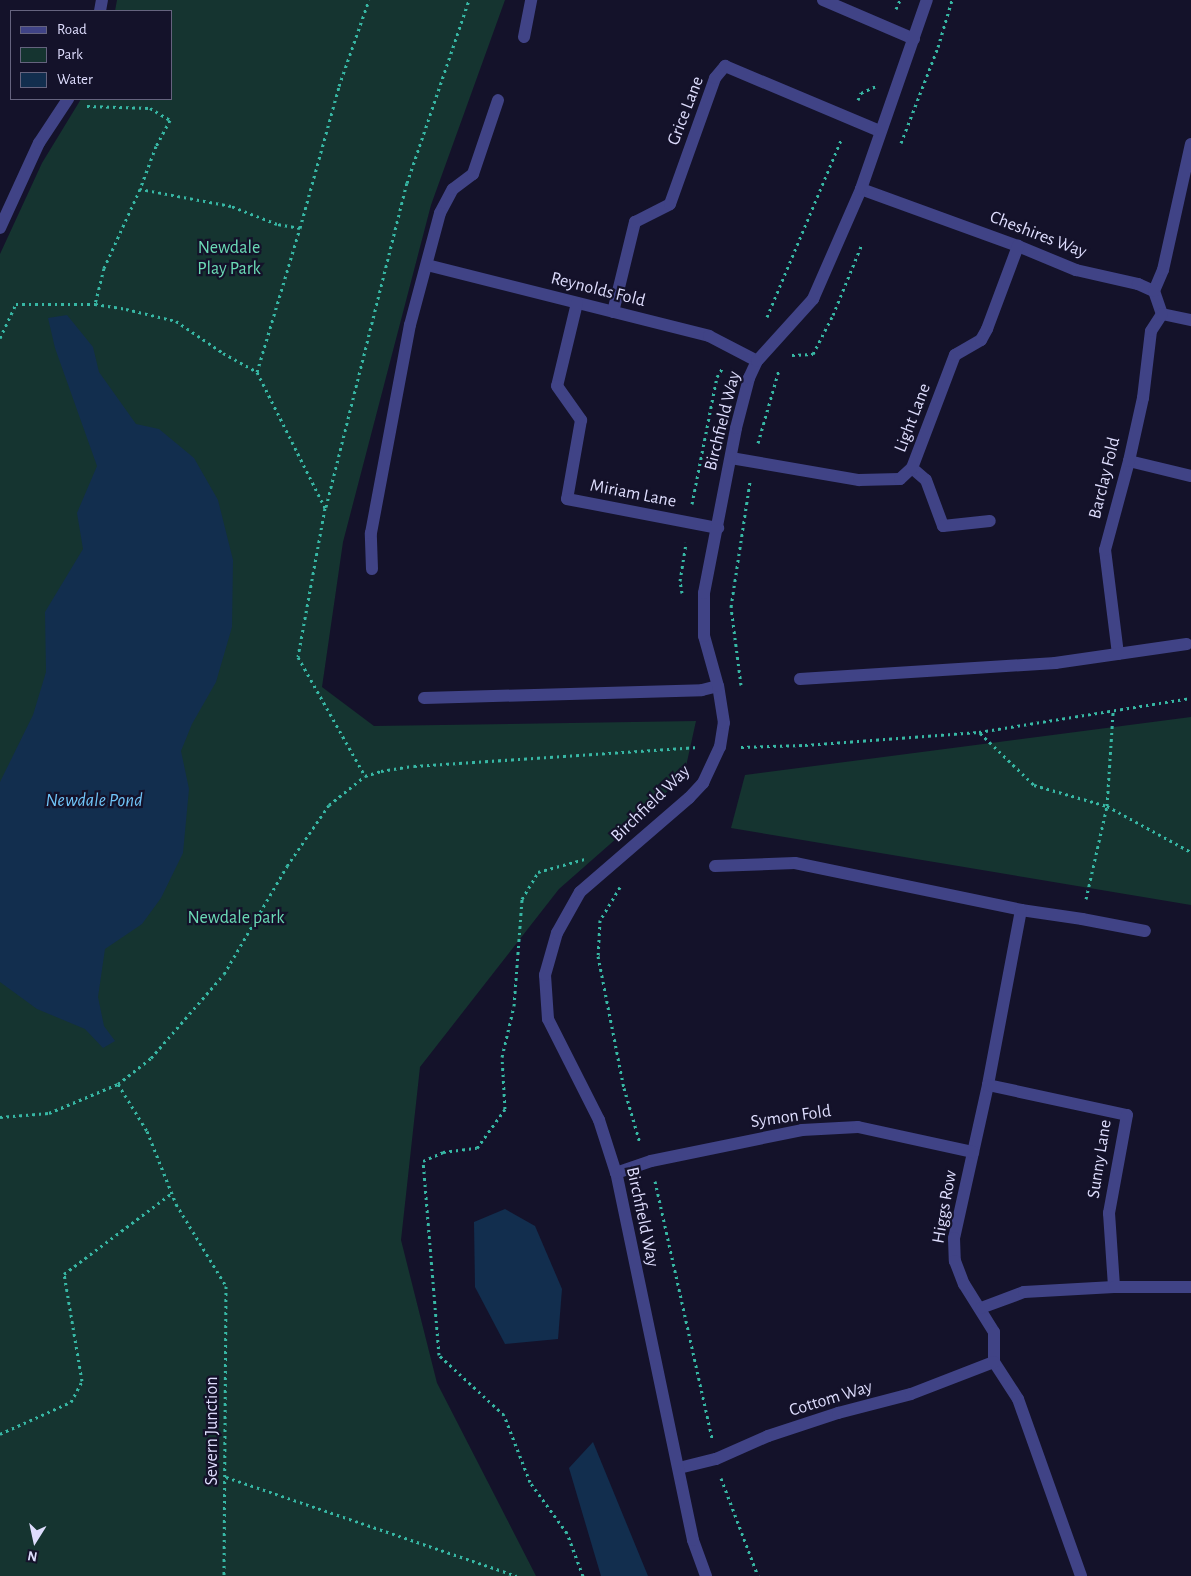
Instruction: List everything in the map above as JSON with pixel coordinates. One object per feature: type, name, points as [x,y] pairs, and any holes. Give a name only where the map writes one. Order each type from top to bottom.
[{"type":"street","points":[[524,37],[530,0]]},
{"type":"street","points":[[823,0],[914,39]]},
{"type":"street","name":"Birchfield Way","points":[[706,1576],[693,1540],[616,1173],[599,1120],[548,1019],[545,975],[557,933],[580,892],[644,838],[703,783],[720,747],[724,723],[718,686],[704,636],[704,593],[738,420],[757,361],[812,300],[861,189],[927,0]]},
{"type":"street","name":"Grice Lane","points":[[613,312],[635,222],[670,204],[715,78],[725,66],[880,131]]},
{"type":"street","points":[[0,228],[39,143],[67,100]]},
{"type":"street","points":[[372,569],[370,532],[410,325],[426,265],[440,213],[453,189],[473,174],[498,100]]},
{"type":"street","points":[[1191,144],[1163,270],[1154,291],[1162,314],[1191,320]]},
{"type":"street","name":"Cheshires Way","points":[[861,189],[1018,246],[1076,270],[1138,284],[1154,291]]},
{"type":"street","name":"Light Lane","points":[[731,458],[802,472],[860,480],[900,479],[912,468],[955,355],[981,340],[987,329],[1018,246]]},
{"type":"street","name":"Reynolds Fold","points":[[426,265],[709,336],[757,361]]},
{"type":"street","name":"Miriam Lane","points":[[577,303],[557,386],[581,420],[567,499],[718,528]]},
{"type":"street","name":"Barclay Fold","points":[[1118,654],[1105,550],[1129,461],[1143,398],[1151,331],[1162,314]]},
{"type":"street","points":[[1129,461],[1191,476]]},
{"type":"street","points":[[912,468],[926,480],[943,526],[990,521]]},
{"type":"street","points":[[800,679],[1055,663],[1189,644]]},
{"type":"street","points":[[424,698],[702,690],[718,686]]},
{"type":"street","points":[[715,866],[795,863],[1021,910],[1144,931]]},
{"type":"street","name":"Higgs Row","points":[[994,1362],[994,1332],[964,1284],[955,1261],[954,1238],[988,1085],[1021,910]]},
{"type":"street","name":"Sunny Lane","points":[[988,1085],[1127,1115],[1109,1212],[1114,1288]]},
{"type":"street","name":"Symon Fold","points":[[616,1173],[651,1161],[802,1130],[858,1127],[973,1152]]},
{"type":"street","points":[[980,1308],[1024,1292],[1191,1287]]},
{"type":"street","points":[[994,1362],[1018,1399],[1081,1576]]},
{"type":"street","name":"Cottom Way","points":[[679,1468],[716,1459],[768,1436],[911,1394],[994,1362]]},
{"type":"path","points":[[257,372],[300,228],[339,86],[369,0]]},
{"type":"path","points":[[365,776],[298,657],[325,508],[407,183],[469,0]]},
{"type":"path","points":[[887,28],[900,0]]},
{"type":"path","points":[[899,148],[938,47],[952,0]]},
{"type":"path","points":[[763,325],[772,309],[861,93],[879,84]]},
{"type":"path","points":[[84,103],[88,107],[150,108],[170,120],[156,146],[140,189],[104,268],[95,304]]},
{"type":"path","points":[[140,189],[230,206],[277,224],[300,228]]},
{"type":"path","points":[[788,355],[813,354],[833,315],[863,241]]},
{"type":"path","points":[[0,338],[16,304],[95,304],[176,321],[223,353],[257,372],[325,508]]},
{"type":"path","points":[[741,694],[731,607],[753,462],[778,371],[783,363]]},
{"type":"path","points":[[0,1118],[48,1113],[118,1084],[151,1058],[224,974],[287,866],[329,805],[365,776],[381,771],[414,766],[700,747],[805,745],[979,732],[1191,698]]},
{"type":"path","points":[[1082,919],[1107,806],[1113,712]]},
{"type":"path","points":[[979,732],[1034,785],[1107,806],[1191,852]]},
{"type":"path","points":[[695,756],[700,747]]},
{"type":"path","points":[[582,1576],[567,1533],[530,1482],[504,1415],[439,1355],[423,1161],[443,1152],[477,1148],[505,1109],[502,1057],[514,1006],[522,899],[538,872],[591,857]]},
{"type":"path","points":[[0,1434],[71,1402],[82,1381],[64,1274],[172,1193],[147,1131],[118,1084]]},
{"type":"path","name":"Severn Junction","points":[[172,1193],[226,1286],[224,1576]]},
{"type":"path","points":[[226,1477],[517,1576]]},
{"type":"green space","name":"Newdale park","points":[[117,0],[505,0],[431,205],[343,542],[322,687],[374,726],[696,721],[685,771],[659,801],[559,889],[420,1067],[401,1240],[437,1383],[536,1576],[0,1576],[0,254],[42,163],[80,100],[172,100],[172,10],[115,10]]},
{"type":"green space","points":[[1191,717],[1191,905],[731,828],[745,775]]},
{"type":"water","name":"Newdale Pond","points":[[67,315],[93,347],[99,372],[136,424],[159,429],[194,458],[218,500],[233,560],[232,627],[216,682],[192,724],[181,751],[189,789],[183,853],[161,898],[142,924],[105,949],[98,997],[104,1026],[115,1041],[103,1048],[85,1029],[37,1009],[0,982],[0,782],[33,715],[46,672],[45,612],[83,549],[77,513],[97,466],[55,348],[48,318]]},
{"type":"water","points":[[505,1209],[535,1226],[562,1289],[558,1339],[505,1344],[475,1287],[474,1222]]},
{"type":"water","points":[[593,1442],[648,1576],[601,1576],[569,1468]]},
{"type":"park label","name":"Newdale Play Park","points":[[229,259]]}]
